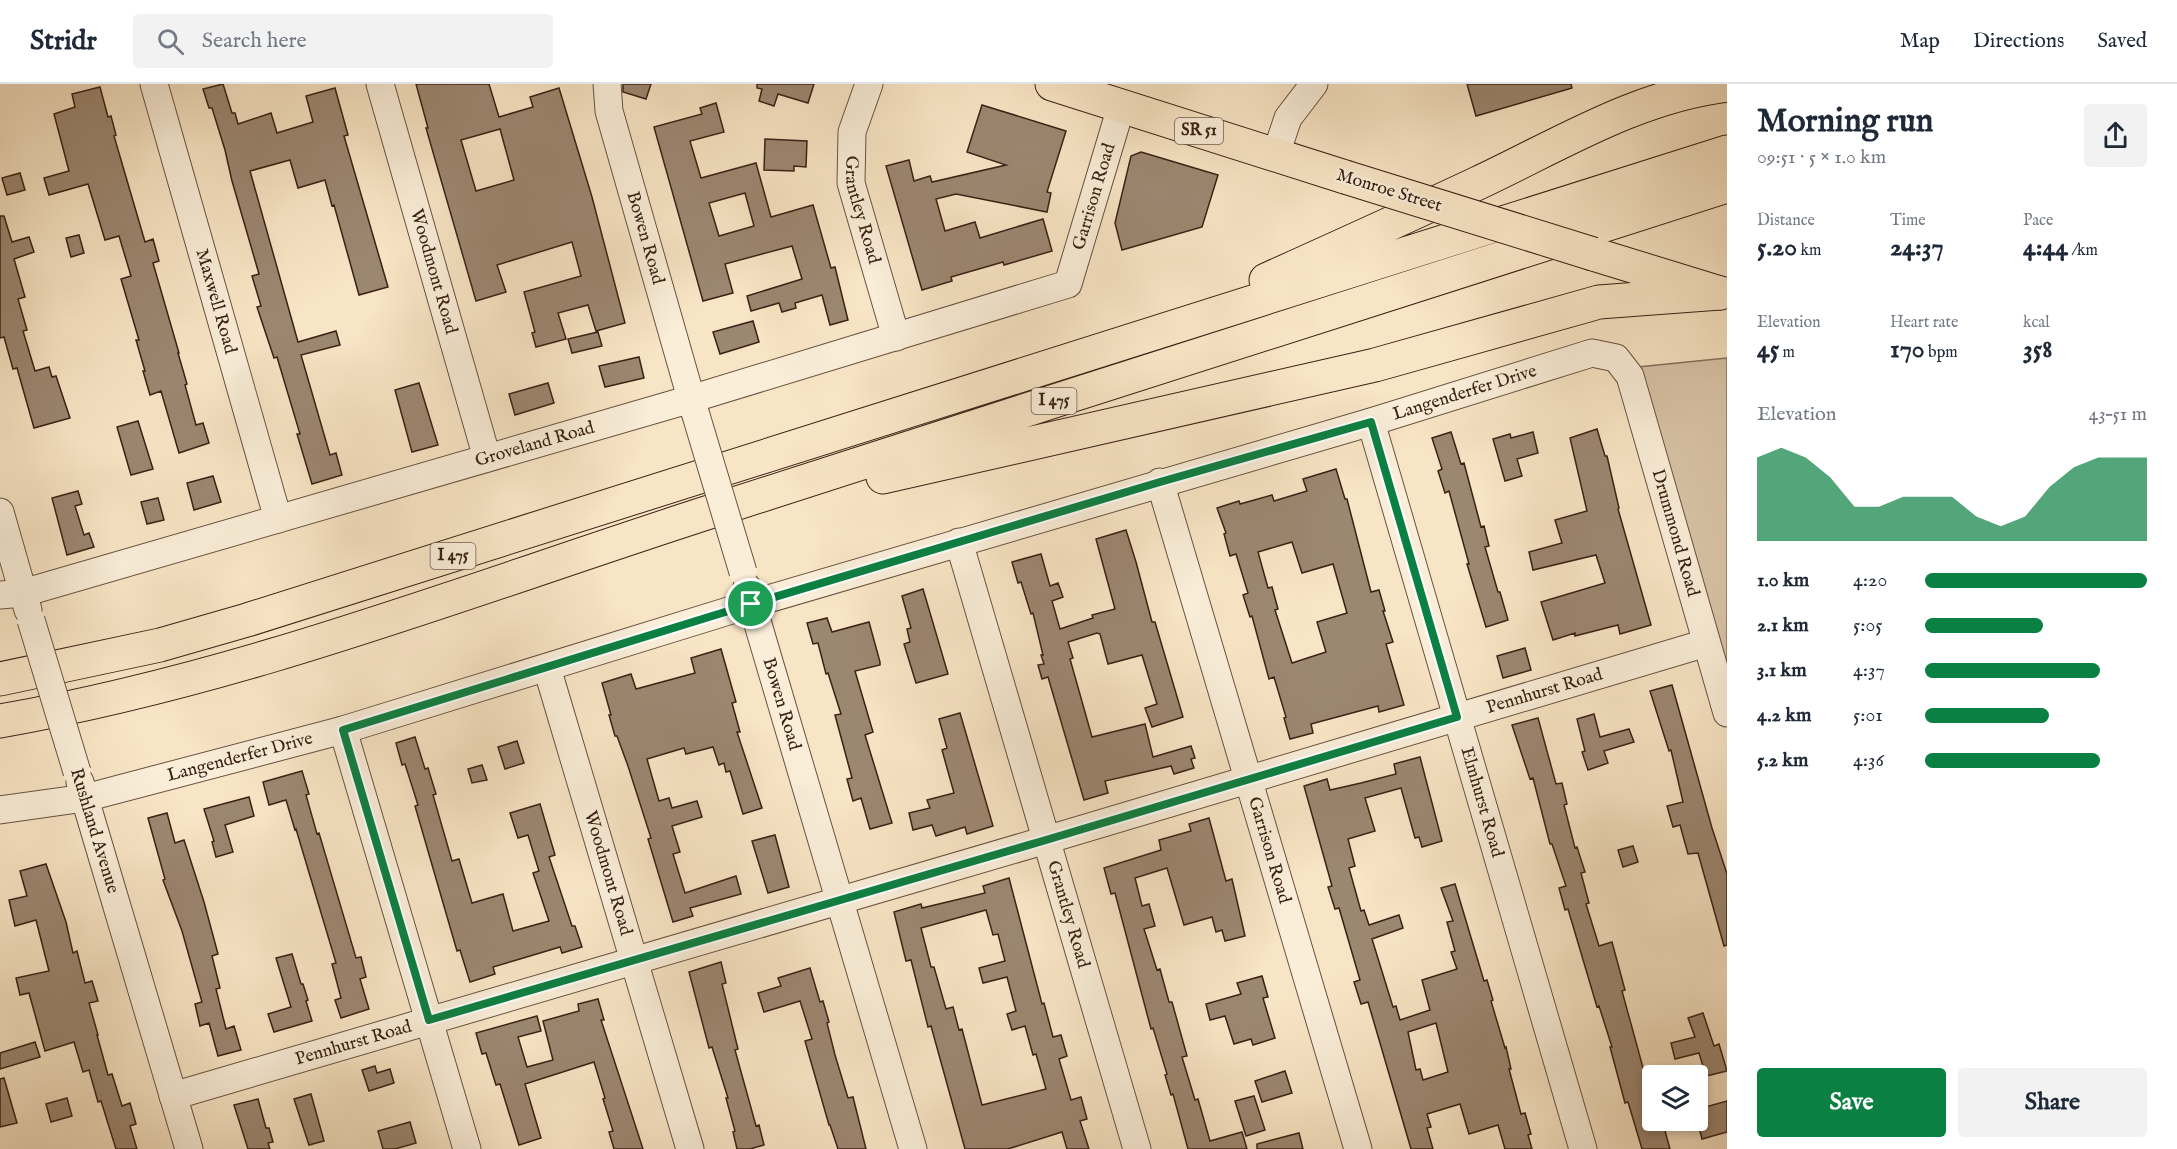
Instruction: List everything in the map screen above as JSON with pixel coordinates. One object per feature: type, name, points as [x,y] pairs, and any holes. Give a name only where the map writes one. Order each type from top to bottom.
[{"type":"main road","name":"Monroe Street","points":[[1052,84],[1723,294]]},
{"type":"main road","points":[[901,414],[1251,287],[1477,184],[1625,112],[1693,90],[1727,85]]},
{"type":"main road","name":"I 475","points":[[0,679],[160,645],[247,620],[1727,152]]},
{"type":"main road","name":"I 475","points":[[0,721],[80,706],[174,684],[383,622],[690,518],[1727,186]]},
{"type":"main road","points":[[383,622],[497,596],[837,487],[1375,365],[1599,302],[1723,294]]},
{"type":"street","name":"Maxwell Road","points":[[154,84],[278,519]]},
{"type":"street","name":"Woodmont Road","points":[[380,84],[487,458]]},
{"type":"street","name":"Bowen Road","points":[[607,84],[609,111],[693,406],[913,1149]]},
{"type":"street","name":"Grantley Road","points":[[869,84],[852,132],[851,183],[896,336]]},
{"type":"street","points":[[1276,154],[1288,118],[1314,84]]},
{"type":"street","name":"Garrison Road","points":[[1068,284],[1121,107]]},
{"type":"street","name":"Groveland Road","points":[[11,594],[487,458],[693,406],[896,336],[1068,284]]},
{"type":"street","name":"Langenderfer Drive","points":[[0,810],[85,798],[343,730],[751,604],[1160,482],[1371,422],[1592,353],[1616,358]]},
{"type":"street","name":"Drummond Road","points":[[1616,358],[1630,375],[1727,712]]},
{"type":"street","name":"Elmhurst Road","points":[[1371,422],[1583,1149]]},
{"type":"street","name":"Garrison Road","points":[[1160,482],[1358,1149]]},
{"type":"street","name":"Rushland Avenue","points":[[0,512],[11,594],[31,620],[189,1149]]},
{"type":"street","name":"Grantley Road","points":[[959,542],[1137,1149]]},
{"type":"street","name":"Pennhurst Road","points":[[173,1096],[838,899],[1046,840],[1706,643]]},
{"type":"street","name":"Woodmont Road","points":[[547,668],[690,1149]]},
{"type":"street","points":[[343,730],[467,1149]]},
{"type":"shaded area","points":[[1727,358],[1727,669],[1638,367]]},
{"type":"building","points":[[223,84],[238,124],[271,113],[277,133],[313,122],[306,96],[335,88],[348,135],[344,136],[388,287],[359,295],[325,180],[298,188],[290,160],[250,171],[298,342],[336,331],[340,345],[301,355],[330,455],[336,453],[342,475],[312,484],[277,357],[274,358],[257,307],[261,306],[252,276],[259,274],[225,150],[212,108],[209,108],[203,89]]},
{"type":"building","points":[[416,84],[489,84],[499,117],[533,107],[530,97],[559,88],[592,197],[625,323],[596,331],[588,305],[558,313],[566,339],[536,347],[532,333],[535,332],[524,292],[581,276],[572,242],[497,265],[506,292],[476,301],[426,128],[428,128]],"holes":[[[500,129],[514,180],[476,191],[461,140]]]},
{"type":"building","points":[[623,84],[651,84],[646,99],[623,92]]},
{"type":"building","points":[[757,84],[814,84],[808,103],[778,94],[774,106],[759,101],[762,89],[757,88]]},
{"type":"building","points":[[1467,84],[1571,84],[1572,88],[1476,116]]},
{"type":"building","points":[[100,87],[108,117],[111,116],[116,135],[114,136],[145,242],[153,239],[159,261],[153,263],[179,353],[196,425],[203,423],[209,443],[179,453],[161,391],[150,395],[143,371],[145,371],[136,340],[139,340],[121,279],[131,276],[119,236],[105,240],[88,184],[49,195],[44,178],[69,171],[54,114],[75,107],[72,94]]},
{"type":"building","points":[[716,103],[724,132],[690,141],[701,178],[756,163],[771,217],[813,205],[831,268],[835,267],[848,320],[830,325],[822,295],[795,303],[796,308],[782,312],[779,303],[751,311],[747,296],[802,279],[792,246],[725,264],[733,293],[703,301],[654,127],[702,114],[700,108]],"holes":[[[745,193],[754,226],[719,236],[709,203]]]},
{"type":"building","points":[[982,105],[1066,131],[1047,192],[1051,193],[1047,212],[956,194],[936,199],[945,231],[975,222],[980,238],[1043,219],[1052,251],[951,277],[952,281],[922,290],[886,166],[909,160],[914,181],[930,176],[932,182],[1006,165],[967,152]]},
{"type":"building","points":[[765,139],[807,141],[806,167],[794,166],[794,171],[764,170]]},
{"type":"building","points":[[1141,152],[1218,175],[1202,227],[1122,250],[1115,223],[1131,156]]},
{"type":"building","points":[[20,173],[25,190],[7,195],[2,178]]},
{"type":"building","points":[[0,216],[4,216],[12,242],[29,237],[34,252],[14,259],[25,297],[18,299],[27,330],[23,331],[35,371],[49,367],[52,377],[56,376],[70,418],[34,428],[17,368],[13,369],[4,337],[0,338]]},
{"type":"building","points":[[79,235],[84,253],[71,257],[66,238]]},
{"type":"building","points":[[753,321],[759,342],[720,354],[713,332]]},
{"type":"building","points":[[598,332],[602,346],[572,353],[568,339]]},
{"type":"building","points":[[639,357],[644,378],[605,387],[599,366]]},
{"type":"building","points":[[419,383],[438,445],[412,452],[395,390]]},
{"type":"building","points":[[548,383],[554,403],[515,415],[509,394]]},
{"type":"building","points":[[138,421],[153,469],[131,475],[117,427]]},
{"type":"building","points":[[1597,429],[1605,456],[1607,456],[1618,509],[1651,625],[1620,634],[1618,625],[1575,636],[1575,633],[1553,640],[1541,602],[1605,583],[1596,555],[1533,570],[1529,552],[1562,543],[1555,520],[1587,511],[1570,438]]},
{"type":"building","points":[[1451,432],[1461,464],[1464,463],[1481,527],[1484,526],[1489,546],[1485,547],[1508,620],[1486,627],[1449,491],[1445,493],[1438,471],[1442,469],[1432,438]]},
{"type":"building","points":[[1533,432],[1538,453],[1517,459],[1522,476],[1505,481],[1493,439],[1510,434],[1511,438]]},
{"type":"building","points":[[1336,469],[1345,499],[1347,499],[1371,592],[1379,590],[1393,642],[1386,644],[1404,705],[1379,712],[1378,706],[1311,724],[1313,733],[1290,739],[1274,677],[1269,679],[1252,616],[1250,617],[1243,595],[1248,593],[1236,554],[1230,556],[1224,534],[1226,533],[1217,508],[1272,495],[1274,501],[1307,491],[1303,479]],"holes":[[[1292,542],[1302,573],[1333,564],[1347,613],[1317,622],[1326,652],[1292,663],[1275,610],[1278,609],[1272,587],[1268,588],[1258,552]]]},
{"type":"building","points":[[213,476],[221,502],[194,510],[187,483]]},
{"type":"building","points":[[78,491],[82,504],[75,506],[84,535],[89,533],[94,547],[67,555],[52,498]]},
{"type":"building","points":[[158,498],[164,520],[147,524],[141,502]]},
{"type":"building","points":[[1126,530],[1152,622],[1155,622],[1183,717],[1152,727],[1145,708],[1157,704],[1142,655],[1108,664],[1100,634],[1097,633],[1068,642],[1073,658],[1070,659],[1092,737],[1145,724],[1153,757],[1191,746],[1195,758],[1191,759],[1194,768],[1174,774],[1171,766],[1105,781],[1108,793],[1084,800],[1048,677],[1042,679],[1038,665],[1044,664],[1033,613],[1031,614],[1021,582],[1018,583],[1012,562],[1041,554],[1050,586],[1058,583],[1063,597],[1052,601],[1060,629],[1093,618],[1092,615],[1115,609],[1096,539]]},
{"type":"building","points":[[923,589],[948,674],[916,683],[904,644],[910,642],[907,629],[911,628],[902,596]]},
{"type":"building","points":[[827,618],[832,632],[869,622],[880,662],[880,665],[855,671],[873,732],[865,735],[892,823],[870,829],[861,798],[853,801],[847,779],[852,778],[835,715],[841,714],[828,673],[826,674],[818,643],[813,644],[807,623]]},
{"type":"building","points":[[1525,648],[1531,670],[1503,678],[1497,656]]},
{"type":"building","points":[[721,649],[736,702],[732,703],[740,732],[737,732],[762,808],[743,814],[730,771],[726,772],[724,763],[719,765],[713,747],[686,754],[684,748],[647,759],[659,801],[669,798],[672,808],[697,801],[702,817],[672,826],[680,852],[673,854],[685,893],[736,876],[741,894],[690,908],[693,916],[673,922],[648,839],[651,838],[628,766],[617,736],[615,736],[602,683],[631,674],[636,689],[695,673],[691,658]]},
{"type":"building","points":[[1672,685],[1727,874],[1727,945],[1724,946],[1698,853],[1688,854],[1680,825],[1673,827],[1667,806],[1683,802],[1671,750],[1669,751],[1650,691]]},
{"type":"building","points":[[960,713],[993,826],[967,834],[965,827],[936,836],[932,825],[913,830],[909,813],[930,808],[927,800],[954,793],[942,750],[947,748],[939,719]]},
{"type":"building","points":[[1594,714],[1600,737],[1629,729],[1634,742],[1604,751],[1608,763],[1588,770],[1582,752],[1585,751],[1577,719]]},
{"type":"building","points":[[1538,718],[1556,784],[1562,783],[1567,804],[1564,805],[1575,848],[1577,847],[1585,872],[1581,873],[1589,903],[1586,904],[1599,946],[1612,942],[1625,990],[1622,991],[1642,1065],[1642,1131],[1665,1131],[1670,1149],[1642,1149],[1628,1102],[1625,1103],[1610,1047],[1612,1047],[1599,1006],[1597,1007],[1568,909],[1565,910],[1559,888],[1566,886],[1552,844],[1550,844],[1533,778],[1530,779],[1512,725]]},
{"type":"building","points":[[415,737],[436,794],[433,795],[452,861],[459,859],[472,903],[503,894],[513,931],[549,921],[533,873],[539,871],[528,835],[518,838],[510,813],[540,804],[555,855],[549,857],[572,926],[575,926],[582,947],[562,953],[560,947],[493,967],[495,974],[470,982],[460,950],[457,951],[415,806],[418,805],[396,743]]},
{"type":"building","points":[[517,741],[524,763],[505,769],[498,747]]},
{"type":"building","points":[[1420,757],[1442,841],[1422,847],[1419,837],[1415,838],[1401,788],[1365,798],[1375,831],[1348,839],[1355,866],[1349,868],[1361,911],[1364,910],[1369,925],[1399,915],[1403,928],[1372,939],[1393,1007],[1396,1006],[1400,1020],[1430,1010],[1422,980],[1457,969],[1451,952],[1455,951],[1447,922],[1453,921],[1441,888],[1455,884],[1484,981],[1487,980],[1493,1000],[1491,1001],[1506,1047],[1511,1069],[1509,1069],[1521,1114],[1525,1113],[1531,1134],[1528,1135],[1532,1149],[1505,1149],[1498,1125],[1469,1134],[1460,1104],[1427,1114],[1431,1127],[1427,1128],[1433,1149],[1411,1149],[1368,1002],[1361,1004],[1354,982],[1360,980],[1339,908],[1335,909],[1328,887],[1332,886],[1304,786],[1327,779],[1330,790],[1361,783],[1396,774],[1394,764]],"holes":[[[1436,1023],[1448,1072],[1423,1080],[1420,1069],[1416,1070],[1408,1032]]]},
{"type":"building","points":[[482,765],[487,780],[472,783],[468,769]]},
{"type":"building","points":[[302,771],[317,834],[319,833],[356,958],[361,957],[366,977],[360,979],[369,1009],[341,1018],[335,1000],[341,998],[332,964],[336,963],[296,829],[286,800],[269,805],[263,782]]},
{"type":"building","points":[[249,797],[254,816],[225,825],[233,852],[216,857],[212,842],[214,841],[204,809]]},
{"type":"building","points":[[167,813],[175,843],[184,840],[204,902],[218,954],[212,956],[220,988],[216,989],[226,1029],[234,1026],[241,1050],[218,1056],[209,1023],[200,1026],[195,1004],[202,1002],[182,931],[163,880],[165,879],[148,818]]},
{"type":"building","points":[[1209,818],[1226,881],[1232,879],[1245,936],[1225,941],[1222,930],[1216,932],[1212,917],[1184,925],[1167,868],[1135,878],[1142,906],[1149,904],[1155,926],[1144,929],[1157,970],[1160,969],[1169,1002],[1172,1002],[1187,1056],[1182,1057],[1195,1100],[1198,1099],[1210,1141],[1242,1132],[1247,1149],[1188,1149],[1153,1028],[1151,1029],[1115,893],[1111,894],[1104,868],[1161,850],[1159,840],[1191,831],[1189,824]]},
{"type":"building","points":[[775,835],[789,887],[768,893],[752,841]]},
{"type":"building","points":[[1633,846],[1638,862],[1623,867],[1618,850]]},
{"type":"building","points":[[46,864],[66,922],[73,953],[77,951],[85,983],[92,981],[98,1001],[89,1003],[97,1035],[108,1075],[112,1074],[122,1106],[130,1103],[136,1124],[130,1126],[137,1149],[116,1149],[101,1101],[98,1102],[89,1070],[83,1072],[74,1042],[45,1051],[29,993],[20,995],[16,978],[49,971],[36,920],[15,926],[9,900],[27,896],[20,871]]},
{"type":"building","points":[[1009,878],[1042,1004],[1044,1003],[1053,1037],[1061,1035],[1067,1056],[1059,1059],[1071,1100],[1081,1097],[1087,1119],[1080,1121],[1089,1149],[1067,1149],[1062,1132],[1008,1149],[965,1149],[931,1026],[928,1027],[911,960],[906,961],[894,912],[921,904],[922,908],[985,893],[983,886]],"holes":[[[986,910],[993,935],[998,934],[1005,961],[979,968],[983,983],[1007,977],[1016,1011],[1007,1014],[1012,1030],[1025,1026],[1046,1089],[982,1105],[962,1029],[959,1030],[953,1007],[946,1009],[934,967],[931,967],[921,928]]]},
{"type":"building","points":[[292,954],[308,1000],[306,1001],[312,1021],[274,1032],[268,1014],[291,1007],[276,958]]},
{"type":"building","points":[[721,962],[726,983],[722,984],[738,1049],[735,1050],[756,1126],[759,1125],[764,1145],[750,1149],[737,1149],[733,1132],[735,1131],[726,1098],[728,1098],[712,1047],[709,1048],[689,972]]},
{"type":"building","points":[[810,968],[820,1002],[823,1001],[835,1055],[848,1098],[853,1097],[866,1149],[838,1149],[805,1041],[812,1039],[800,1001],[764,1012],[758,993],[781,986],[778,978]]},
{"type":"building","points":[[1262,976],[1268,997],[1263,998],[1275,1038],[1253,1045],[1251,1039],[1234,1044],[1225,1016],[1210,1020],[1206,1004],[1241,994],[1237,983]]},
{"type":"building","points":[[598,999],[604,1020],[601,1020],[643,1149],[614,1149],[609,1132],[613,1131],[594,1062],[525,1084],[541,1138],[519,1145],[500,1084],[496,1085],[486,1053],[482,1054],[476,1033],[537,1016],[541,1031],[518,1037],[527,1067],[553,1060],[543,1021],[579,1011],[578,1004]]},
{"type":"building","points":[[1703,1013],[1714,1046],[1719,1044],[1727,1071],[1708,1076],[1708,1065],[1703,1065],[1699,1053],[1675,1059],[1671,1043],[1695,1037],[1688,1018]]},
{"type":"building","points":[[35,1042],[40,1057],[0,1069],[0,1053]]},
{"type":"building","points":[[375,1066],[377,1073],[390,1069],[394,1083],[369,1091],[362,1070]]},
{"type":"building","points":[[1285,1071],[1292,1093],[1262,1102],[1255,1081]]},
{"type":"building","points":[[4,1078],[17,1123],[0,1127],[0,1079]]},
{"type":"building","points":[[311,1094],[324,1141],[309,1145],[294,1099]]},
{"type":"building","points":[[1254,1096],[1265,1130],[1246,1136],[1235,1101]]},
{"type":"building","points":[[67,1098],[72,1116],[51,1122],[46,1104]]},
{"type":"building","points":[[258,1099],[266,1128],[269,1128],[273,1142],[268,1143],[270,1149],[248,1149],[234,1105]]},
{"type":"building","points":[[1727,1101],[1727,1132],[1702,1139],[1700,1131],[1708,1131],[1708,1106]]},
{"type":"building","points":[[410,1122],[416,1143],[395,1149],[383,1149],[378,1131]]},
{"type":"building","points":[[1299,1133],[1303,1149],[1257,1149],[1257,1144]]},
{"type":"route","points":[[1371,422],[1457,717],[429,1020],[343,730],[751,604],[1160,482],[1371,422]]}]
